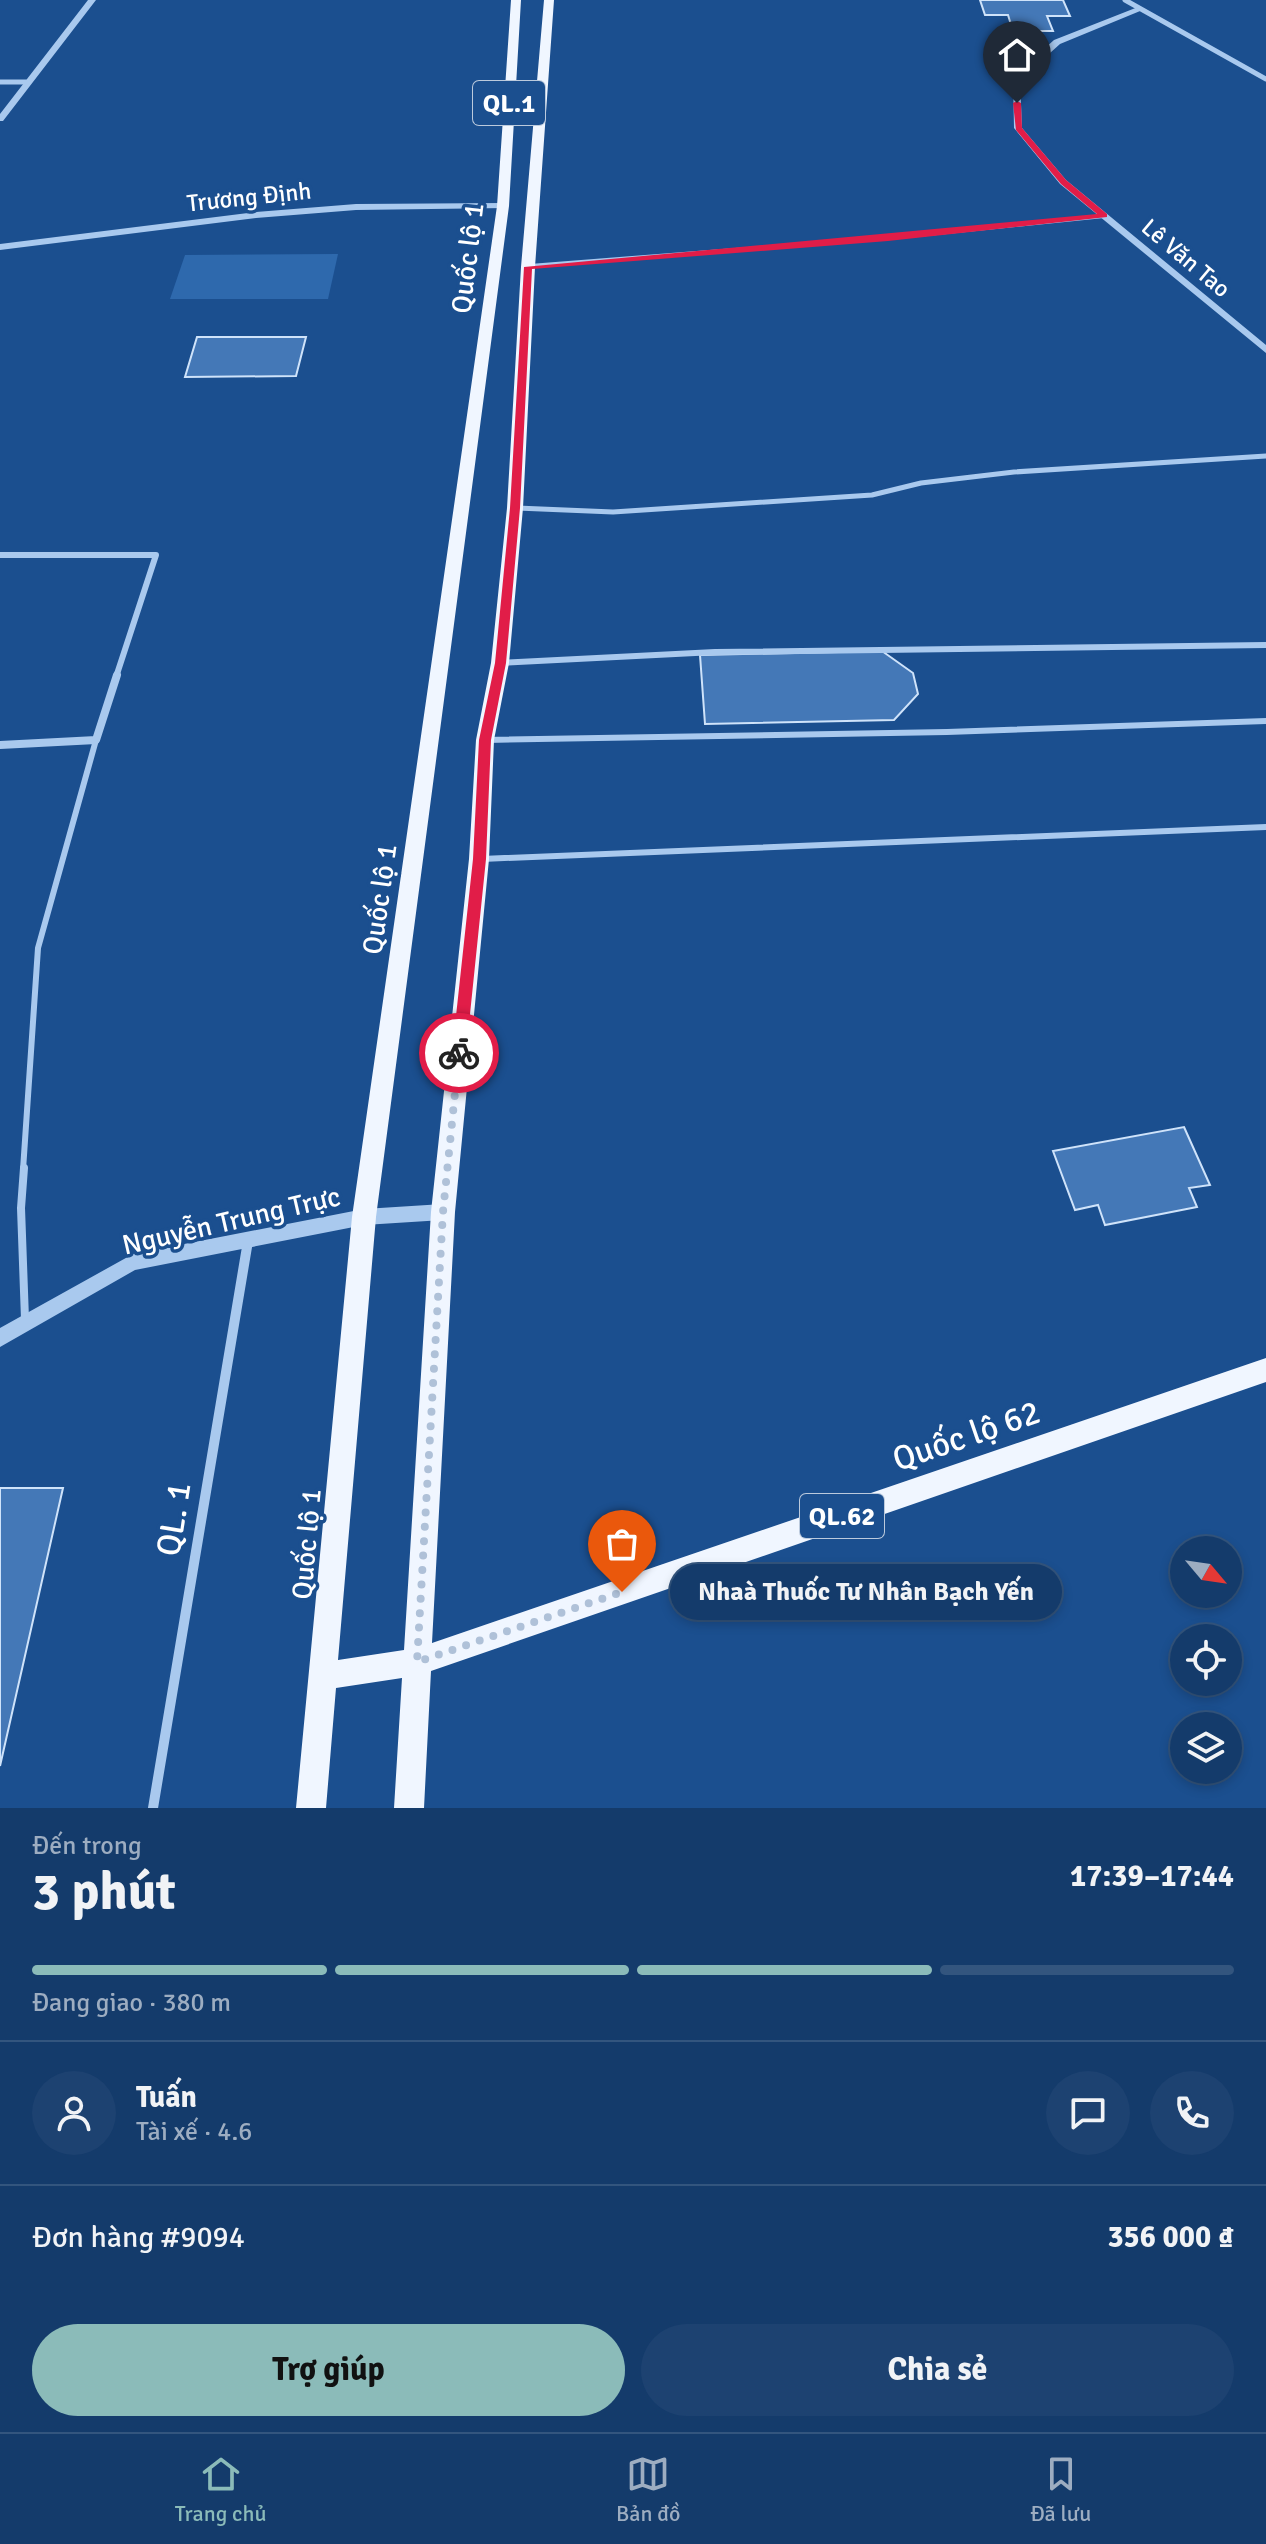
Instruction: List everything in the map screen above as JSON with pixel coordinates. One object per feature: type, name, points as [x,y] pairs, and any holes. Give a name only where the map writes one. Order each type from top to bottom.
[{"type":"main road","name":"Quốc lộ 1","points":[[311,1808],[364,1217],[503,206],[516,0]]},
{"type":"main road","name":"QL.1","points":[[409,1808],[443,1212],[479,859],[485,740],[500,663],[515,508],[528,267],[549,0]]},
{"type":"main road","name":"Quốc lộ 62","points":[[323,1676],[417,1662],[1266,1370]]},
{"type":"street","points":[[0,119],[92,0]]},
{"type":"street","points":[[1125,0],[1266,79]]},
{"type":"street","name":"Lê Văn Tao","points":[[1141,9],[1057,42],[1016,79],[1018,128],[1063,182],[1266,350]]},
{"type":"street","points":[[0,82],[26,82]]},
{"type":"street","name":"Trương Định","points":[[0,247],[256,215],[356,207],[503,206]]},
{"type":"street","points":[[0,555],[156,555],[96,740],[0,745]]},
{"type":"street","points":[[500,663],[715,652],[1266,645]]},
{"type":"street","name":"Nguyễn Trung Trực","points":[[0,1338],[133,1262],[364,1217],[443,1212]]},
{"type":"street","name":"QL. 1","points":[[153,1808],[248,1240]]},
{"type":"lane","points":[[528,267],[888,238],[1104,216]]},
{"type":"lane","points":[[515,508],[613,512],[872,495],[921,483],[1014,472],[1266,456]]},
{"type":"lane","points":[[485,740],[947,732],[1266,721]]},
{"type":"lane","points":[[26,1322],[21,1208],[38,948],[96,740]]},
{"type":"lane","points":[[479,859],[1266,827]]},
{"type":"shaded area","points":[[338,254],[328,299],[170,299],[185,255]]},
{"type":"building","points":[[980,0],[1063,0],[1070,16],[1047,16],[1053,31],[1013,31],[1008,15],[985,15]]},
{"type":"building","points":[[197,337],[306,337],[296,376],[185,377]]},
{"type":"building","points":[[882,651],[913,673],[918,694],[894,720],[705,724],[700,655]]},
{"type":"building","points":[[1184,1127],[1210,1185],[1189,1188],[1197,1207],[1105,1225],[1098,1205],[1075,1210],[1053,1151]]},
{"type":"building","points":[[0,1488],[63,1488],[0,1766]]},
{"type":"way so far","points":[[459,1053],[443,1212],[417,1662],[622,1592]]},
{"type":"place","name":"Nhaà Thuốc Tư Nhân Bạch Yến","points":[[622,1592]]},
{"type":"route","points":[[459,1053],[479,859],[485,740],[500,663],[515,508],[528,267],[888,238],[1104,216],[1063,182],[1018,128],[1017,103]]}]
